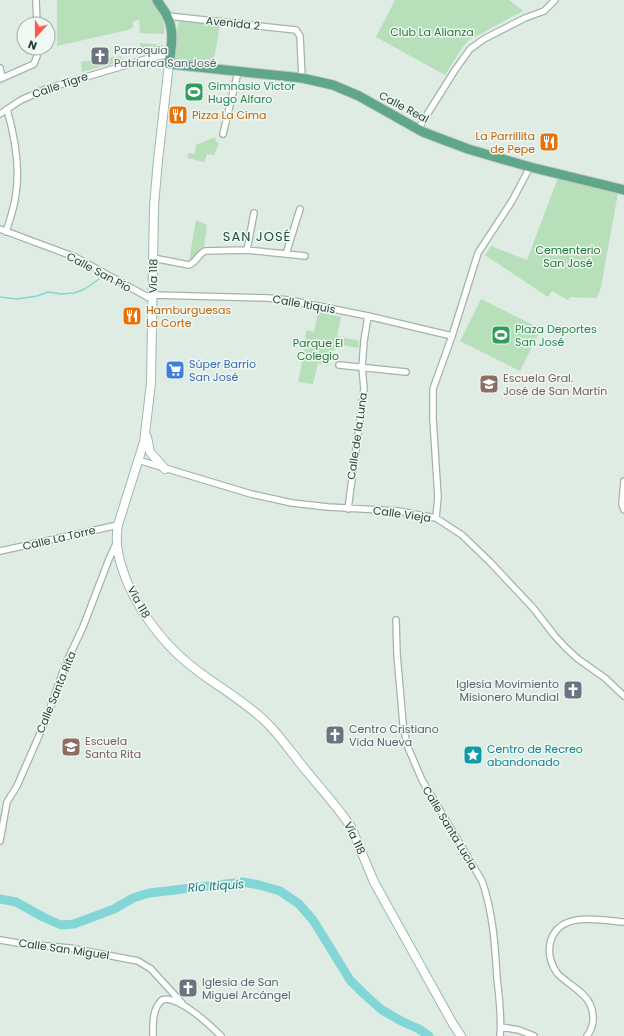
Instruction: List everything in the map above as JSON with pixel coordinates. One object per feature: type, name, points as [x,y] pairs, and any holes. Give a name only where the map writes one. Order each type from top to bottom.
[{"type":"main road","points":[[157,0],[168,16],[171,32],[169,64]]},
{"type":"main road","name":"Calle Real","points":[[169,64],[302,78],[334,85],[359,96],[418,129],[468,149],[530,167],[624,190]]},
{"type":"main road","name":"Vía 118","points":[[169,64],[154,206],[151,383],[146,433],[118,525],[116,544],[118,557],[132,592],[146,617],[161,637],[189,664],[250,707],[268,724],[344,817],[351,828],[374,882],[452,1024],[461,1036]]},
{"type":"main road","points":[[146,433],[150,452],[165,469]]},
{"type":"street","points":[[36,0],[37,16]]},
{"type":"street","points":[[418,129],[470,49],[484,39],[525,18],[544,11],[555,0]]},
{"type":"street","name":"Avenida 2","points":[[168,16],[293,29],[298,32],[300,36],[302,78]]},
{"type":"street","name":"Calle Tigre","points":[[0,114],[21,100],[46,89],[146,59],[170,54]]},
{"type":"street","points":[[0,68],[1,78],[34,64],[37,56]]},
{"type":"street","points":[[224,134],[238,72]]},
{"type":"street","points":[[6,232],[17,191],[13,131],[7,109]]},
{"type":"street","points":[[436,518],[438,497],[433,419],[433,389],[452,336],[478,253],[512,201],[530,167]]},
{"type":"street","points":[[286,254],[300,209]]},
{"type":"street","points":[[247,250],[254,213]]},
{"type":"street","name":"Calle San Pío","points":[[0,229],[75,257],[153,297]]},
{"type":"street","points":[[153,258],[192,264],[202,252],[205,251],[247,250],[305,256]]},
{"type":"street","name":"Calle Itiquís","points":[[153,297],[268,298],[368,316],[452,336]]},
{"type":"street","name":"Calle de la Luna","points":[[348,509],[364,389],[362,367],[368,316]]},
{"type":"street","points":[[339,365],[406,372]]},
{"type":"street","name":"Calle Vieja","points":[[138,460],[270,499],[348,509],[398,511],[436,518],[462,535],[490,562],[534,609],[566,648],[624,696]]},
{"type":"street","points":[[624,482],[622,504],[624,510]]},
{"type":"street","name":"Calle La Torre","points":[[0,551],[118,525]]},
{"type":"street","name":"Calle Santa Rita","points":[[0,840],[7,802],[17,786],[45,722],[66,663],[83,627],[116,544]]},
{"type":"street","name":"Calle Santa Lucía","points":[[396,620],[402,716],[407,745],[422,780],[482,881],[484,888],[493,924],[501,1027],[500,1036]]},
{"type":"street","points":[[0,806],[7,802]]},
{"type":"street","points":[[587,1036],[593,1022],[592,1009],[584,996],[558,974],[554,967],[550,952],[552,938],[559,928],[573,920],[586,919],[624,922]]},
{"type":"street","name":"Calle San Miguel","points":[[0,940],[24,944],[70,948],[138,961],[151,969],[182,1003],[221,1036]]},
{"type":"street","points":[[153,1036],[153,1020],[159,1002],[167,998],[182,1003]]},
{"type":"street","points":[[501,1027],[519,1030],[534,1036]]},
{"type":"green space","points":[[151,0],[163,20],[164,34],[140,33],[139,20],[133,21],[133,27],[128,30],[57,46],[57,1]]},
{"type":"green space","name":"Club La Alianza","points":[[395,0],[509,0],[523,11],[469,40],[462,48],[445,75],[376,37]]},
{"type":"green space","points":[[179,20],[220,25],[213,65],[173,60]]},
{"type":"green space","points":[[140,43],[163,45],[163,49],[140,55]]},
{"type":"green space","points":[[121,56],[122,61],[82,72],[81,62]]},
{"type":"green space","points":[[215,137],[219,144],[214,155],[207,154],[204,162],[187,158],[189,153],[195,154],[196,145]]},
{"type":"green space","name":"Cementerio San José","points":[[558,178],[618,193],[601,287],[596,298],[570,297],[568,300],[552,291],[548,297],[485,255],[491,246],[527,260]]},
{"type":"green space","points":[[196,220],[207,225],[204,247],[199,250],[189,261]]},
{"type":"green space","name":"Plaza Deportes San José","points":[[481,299],[541,329],[520,371],[460,341]]},
{"type":"green space","name":"Parque El Colegio","points":[[318,312],[341,317],[337,336],[359,341],[358,348],[337,344],[336,349],[332,351],[329,365],[318,363],[313,384],[298,382],[306,343],[305,336],[307,330],[314,332]]},
{"type":"waterway","points":[[0,297],[17,299],[37,296],[48,292],[61,294],[74,293],[85,289],[99,279]]},
{"type":"waterway","name":"Río Itiquís","points":[[0,899],[16,902],[61,925],[74,924],[114,909],[133,898],[149,893],[243,882],[280,891],[299,904],[313,920],[350,980],[364,994],[382,1010],[419,1029],[429,1036]]},
{"type":"place","name":"Parroquia Patriarca San José","points":[[100,56]]},
{"type":"place","name":"Gimnasio Víctor Hugo Alfaro","points":[[194,92]]},
{"type":"place","name":"Pizza La Cima","points":[[178,115]]},
{"type":"place","name":"La Parrillita de Pepe","points":[[549,142]]},
{"type":"place","name":"Hamburguesas La Corte","points":[[132,316]]},
{"type":"place","name":"Plaza Deportes San José","points":[[501,335]]},
{"type":"place","name":"Súper Barrio San José","points":[[175,370]]},
{"type":"place","name":"Escuela Gral. José de San Martín","points":[[489,384]]},
{"type":"place","name":"Iglesia Movimiento Misionero Mundial","points":[[573,690]]},
{"type":"place","name":"Centro Cristiano Vida Nueva","points":[[335,735]]},
{"type":"place","name":"Escuela Santa Rita","points":[[71,747]]},
{"type":"place","name":"Centro de Recreo abandonado","points":[[473,755]]},
{"type":"place","name":"Iglesia de San Miguel Arcángel","points":[[188,988]]},
{"type":"district","name":"SAN JOSÉ","points":[[257,236]]}]
